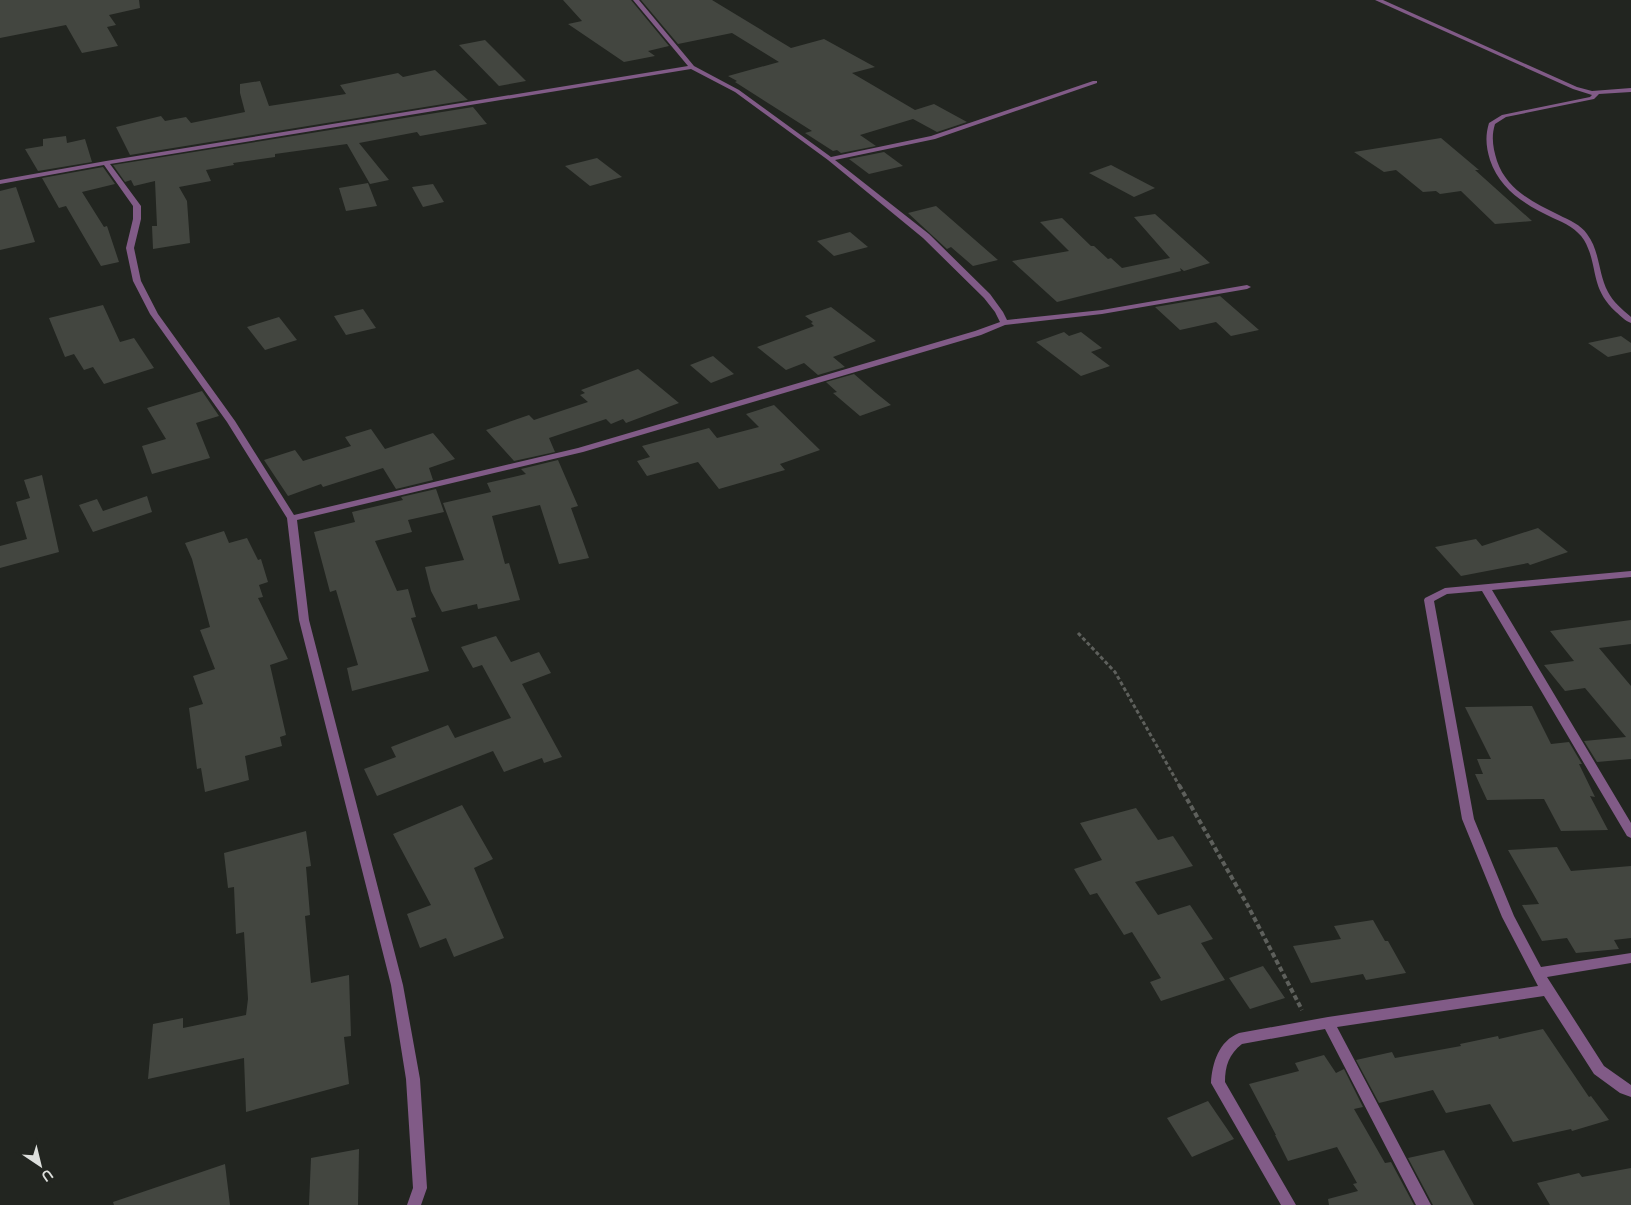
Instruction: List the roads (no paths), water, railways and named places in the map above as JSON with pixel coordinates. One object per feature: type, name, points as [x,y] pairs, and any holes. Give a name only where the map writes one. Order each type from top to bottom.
[{"type":"street","points":[[636,0],[692,67],[737,91],[830,159],[926,236],[987,296],[999,312],[1004,323]]},
{"type":"street","points":[[1378,0],[1560,83],[1584,92],[1597,93],[1631,90]]},
{"type":"street","points":[[0,182],[106,162],[692,67]]},
{"type":"street","points":[[830,159],[933,138],[1096,82]]},
{"type":"street","points":[[1597,93],[1592,98],[1504,116],[1492,123],[1488,134],[1488,143],[1496,170],[1511,190],[1520,197],[1575,226],[1584,235],[1591,245],[1602,288],[1613,305],[1631,322]]},
{"type":"street","points":[[106,162],[137,206],[138,212],[131,242],[131,255],[137,281],[154,314],[231,421],[292,518],[304,620],[397,985],[413,1079],[420,1188],[414,1205]]},
{"type":"street","points":[[292,518],[580,450],[968,336],[1004,323],[1102,312],[1248,287]]},
{"type":"street","points":[[1631,574],[1445,591],[1429,600],[1468,819],[1508,917],[1547,990],[1599,1070],[1625,1089],[1631,1091]]},
{"type":"street","points":[[1485,587],[1631,833]]},
{"type":"street","points":[[1538,973],[1631,958]]},
{"type":"street","points":[[1288,1205],[1218,1083],[1218,1069],[1222,1056],[1230,1045],[1240,1039],[1310,1026],[1547,990]]},
{"type":"street","points":[[1328,1023],[1424,1205]]}]
